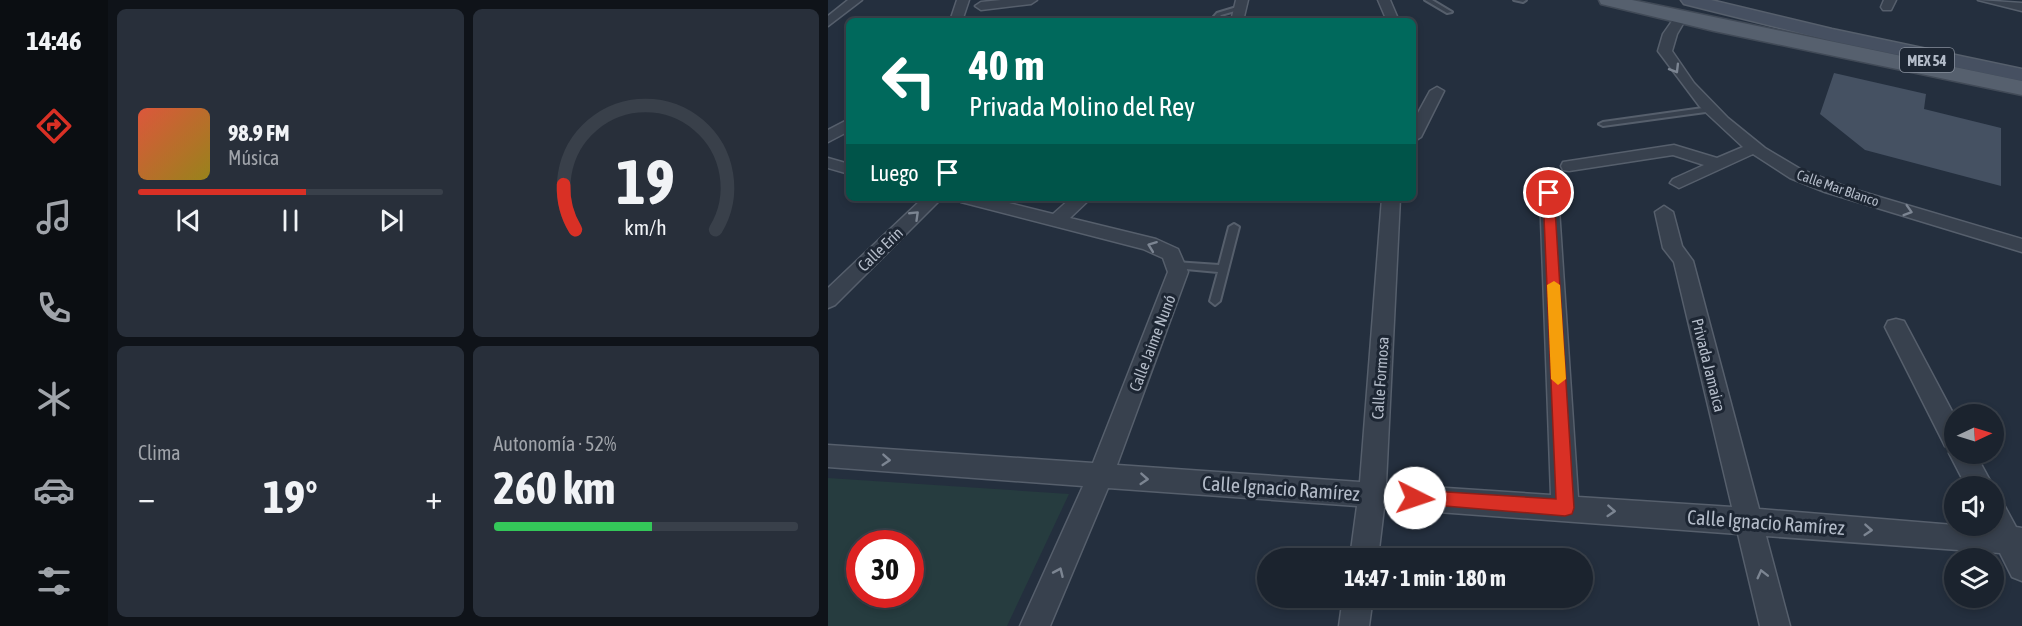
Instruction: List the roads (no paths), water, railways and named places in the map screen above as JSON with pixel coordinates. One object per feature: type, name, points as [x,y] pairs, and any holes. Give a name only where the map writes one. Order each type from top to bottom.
[{"type":"main road","points":[[1608,0],[1687,4],[2022,75]]},
{"type":"main road","points":[[1687,4],[1714,25],[2022,96]]},
{"type":"main road","name":"MEX 54","points":[[1687,4],[1762,20],[1834,44],[2022,88]]},
{"type":"main road","name":"MEX 54","points":[[1714,25],[1834,44],[2022,81]]},
{"type":"street","points":[[828,22],[856,0]]},
{"type":"street","points":[[957,18],[963,0]]},
{"type":"street","points":[[980,8],[1031,0]]},
{"type":"street","points":[[1384,0],[1392,18]]},
{"type":"street","points":[[1984,0],[2022,7]]},
{"type":"street","name":"Calle Mar Blanco","points":[[1687,4],[1670,34],[1665,51],[1677,74],[1710,109],[1755,147],[1795,174],[1828,188],[2022,246]]},
{"type":"street","points":[[1416,94],[1435,95],[1416,131]]},
{"type":"street","points":[[828,137],[846,126]]},
{"type":"street","points":[[1679,183],[1755,147]]},
{"type":"street","points":[[1569,166],[1674,150],[1718,164]]},
{"type":"street","points":[[828,163],[846,168]]},
{"type":"street","points":[[1549,193],[1565,508]]},
{"type":"street","name":"Calle Erín","points":[[828,300],[930,201]]},
{"type":"street","points":[[979,201],[1149,244],[1171,254],[1175,264]]},
{"type":"street","points":[[1057,220],[1079,201]]},
{"type":"street","name":"Calle Formosa","points":[[1365,548],[1372,495],[1391,201]]},
{"type":"street","name":"Privada Jamaica","points":[[1664,212],[1673,248],[1683,261],[1775,626]]},
{"type":"street","name":"Calle Jaime Nunó","points":[[1035,626],[1101,476],[1173,291],[1178,272],[1175,264]]},
{"type":"street","points":[[1896,327],[1944,419]]},
{"type":"street","name":"Calle Ignacio Ramírez","points":[[828,456],[2015,540]]},
{"type":"street","points":[[2004,525],[2015,540],[2022,567]]},
{"type":"street","points":[[1354,626],[1356,608]]},
{"type":"lane","points":[[1428,0],[1449,12]]},
{"type":"lane","points":[[1517,0],[1523,0]]},
{"type":"lane","points":[[1216,18],[1241,4]]},
{"type":"lane","points":[[1603,124],[1710,109]]},
{"type":"lane","points":[[1215,301],[1234,227]]},
{"type":"lane","points":[[1175,264],[1224,269]]}]
